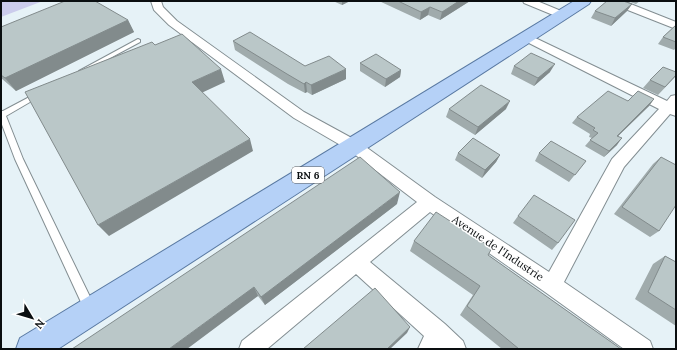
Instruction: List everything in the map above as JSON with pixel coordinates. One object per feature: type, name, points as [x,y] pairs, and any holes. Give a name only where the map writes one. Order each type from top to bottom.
[{"type":"main road","name":"RN 6","points":[[31,349],[584,1]]},
{"type":"street","name":"Avenue de l'Industrie","points":[[156,1],[158,8],[173,23],[299,115],[354,146],[429,202],[552,285],[642,349]]},
{"type":"street","points":[[528,1],[562,15]]},
{"type":"street","points":[[614,1],[676,26]]},
{"type":"street","points":[[527,38],[673,106],[618,163],[552,285]]},
{"type":"street","points":[[250,349],[429,202]]},
{"type":"street","points":[[356,261],[433,341],[454,349]]},
{"type":"lane","points":[[77,74],[138,41]]},
{"type":"lane","points":[[43,92],[2,114],[19,159],[91,311]]},
{"type":"water","points":[[1,1],[43,1],[1,17]]},
{"type":"building","points":[[65,1],[95,1],[128,20],[5,78],[1,75],[1,27]]},
{"type":"building","points":[[398,1],[459,1],[442,12],[430,7],[421,12]]},
{"type":"building","points":[[607,1],[623,1],[632,4],[615,18],[595,11]]},
{"type":"building","points":[[676,25],[676,42],[663,37]]},
{"type":"building","points":[[250,32],[305,66],[329,56],[346,69],[311,85],[306,82],[304,84],[233,41]]},
{"type":"building","points":[[182,34],[221,69],[192,82],[250,139],[98,225],[25,92],[152,42],[155,45]]},
{"type":"building","points":[[531,53],[555,64],[538,78],[514,66]]},
{"type":"building","points":[[376,54],[401,70],[386,79],[360,63]]},
{"type":"building","points":[[663,67],[676,72],[676,75],[665,87],[650,80]]},
{"type":"building","points":[[481,85],[510,101],[478,127],[449,109]]},
{"type":"building","points":[[608,91],[628,101],[638,91],[654,99],[617,136],[622,138],[609,151],[590,140],[598,133],[593,130],[595,128],[577,117]]},
{"type":"building","points":[[473,138],[500,155],[485,170],[458,153]]},
{"type":"building","points":[[551,141],[586,161],[575,175],[539,153]]},
{"type":"building","points":[[360,157],[400,192],[261,297],[254,287],[169,349],[72,349]]},
{"type":"building","points":[[661,157],[676,165],[676,205],[659,231],[622,207]]},
{"type":"building","points":[[534,195],[575,220],[558,243],[518,216]]},
{"type":"building","points":[[436,212],[492,248],[488,255],[621,349],[519,349],[467,306],[480,286],[414,241]]},
{"type":"building","points":[[665,256],[676,262],[676,310],[648,292]]},
{"type":"building","points":[[375,288],[410,327],[387,349],[303,349]]}]
